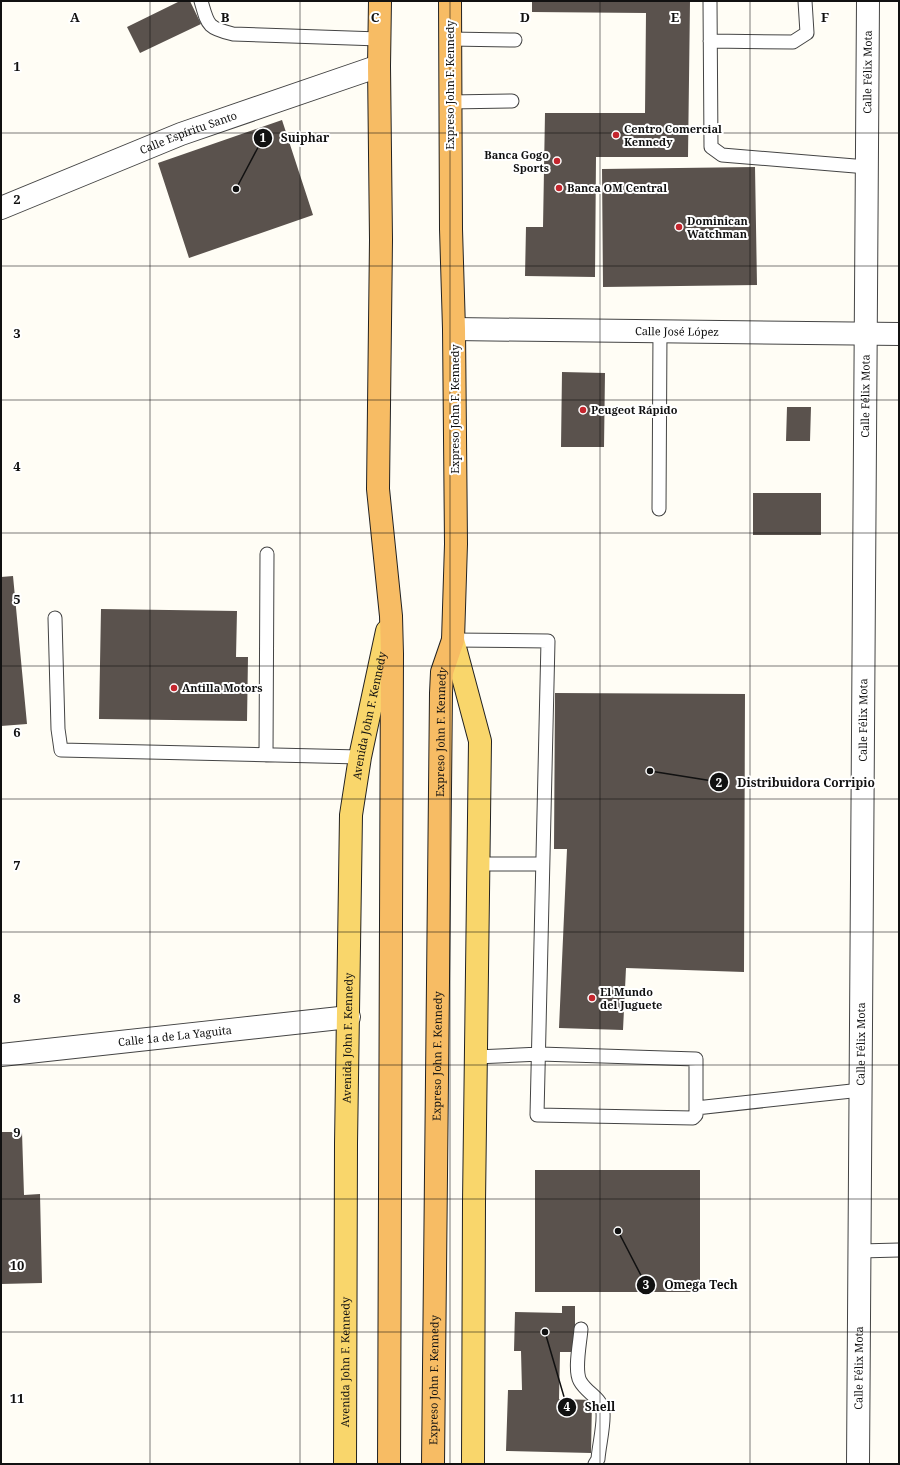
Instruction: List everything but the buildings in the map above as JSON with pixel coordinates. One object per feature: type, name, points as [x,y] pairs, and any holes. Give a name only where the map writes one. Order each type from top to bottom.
[{"type":"highway","name":"Expreso John F. Kennedy","points":[[433,1464],[441,709],[442,672],[452,640],[456,544],[454,330],[451,229],[450,1]]},
{"type":"highway","points":[[379,2],[381,240],[378,489],[391,616],[392,711],[389,1464]]},
{"type":"main road","name":"Avenida John F. Kennedy","points":[[345,1464],[346,1144],[352,815],[360,757],[391,616]]},
{"type":"main road","points":[[452,640],[480,741],[474,1202],[473,1464]]},
{"type":"street","name":"Calle Félix Mota","points":[[858,1464],[868,1]]},
{"type":"street","name":"Calle Espíritu Santo","points":[[1,208],[181,134],[379,66]]},
{"type":"street","name":"Calle José López","points":[[454,330],[899,334]]},
{"type":"street","name":"Calle 1a de La Yaguita","points":[[1,1055],[349,1017]]},
{"type":"lane","points":[[201,1],[208,23],[219,31],[233,34],[379,39]]},
{"type":"lane","points":[[710,1],[711,147],[722,155],[867,167]]},
{"type":"lane","points":[[710,41],[793,42],[807,33],[805,1]]},
{"type":"lane","points":[[450,39],[515,40]]},
{"type":"lane","points":[[450,102],[512,100]]},
{"type":"lane","points":[[659,509],[660,331]]},
{"type":"lane","points":[[266,755],[267,554]]},
{"type":"lane","points":[[55,618],[58,729],[61,750],[360,757]]},
{"type":"lane","points":[[452,640],[548,641],[542,864],[540,1054],[537,1115],[696,1117],[696,1058],[540,1054],[476,1057]]},
{"type":"lane","points":[[478,864],[542,864]]},
{"type":"lane","points":[[696,1108],[861,1090]]},
{"type":"lane","points":[[860,1251],[899,1250]]},
{"type":"lane","points":[[581,1329],[578,1373],[580,1381],[600,1402],[603,1413],[598,1460],[595,1464]]},
{"type":"place","name":"Centro Comercial Kennedy","points":[[616,135]]},
{"type":"place","name":"Banca Gogo Sports","points":[[557,161]]},
{"type":"place","name":"Banca OM Central","points":[[559,188]]},
{"type":"place","name":"Suiphar","points":[[236,189]]},
{"type":"place","name":"Dominican Watchman","points":[[679,227]]},
{"type":"place","name":"Peugeot Rápido","points":[[583,410]]},
{"type":"place","name":"Antilla Motors","points":[[174,688]]},
{"type":"place","name":"Distribuidora Corripio","points":[[650,771]]},
{"type":"place","name":"El Mundo del Juguete","points":[[592,998]]},
{"type":"place","name":"Omega Tech","points":[[618,1231]]},
{"type":"place","name":"Shell","points":[[545,1332]]}]
